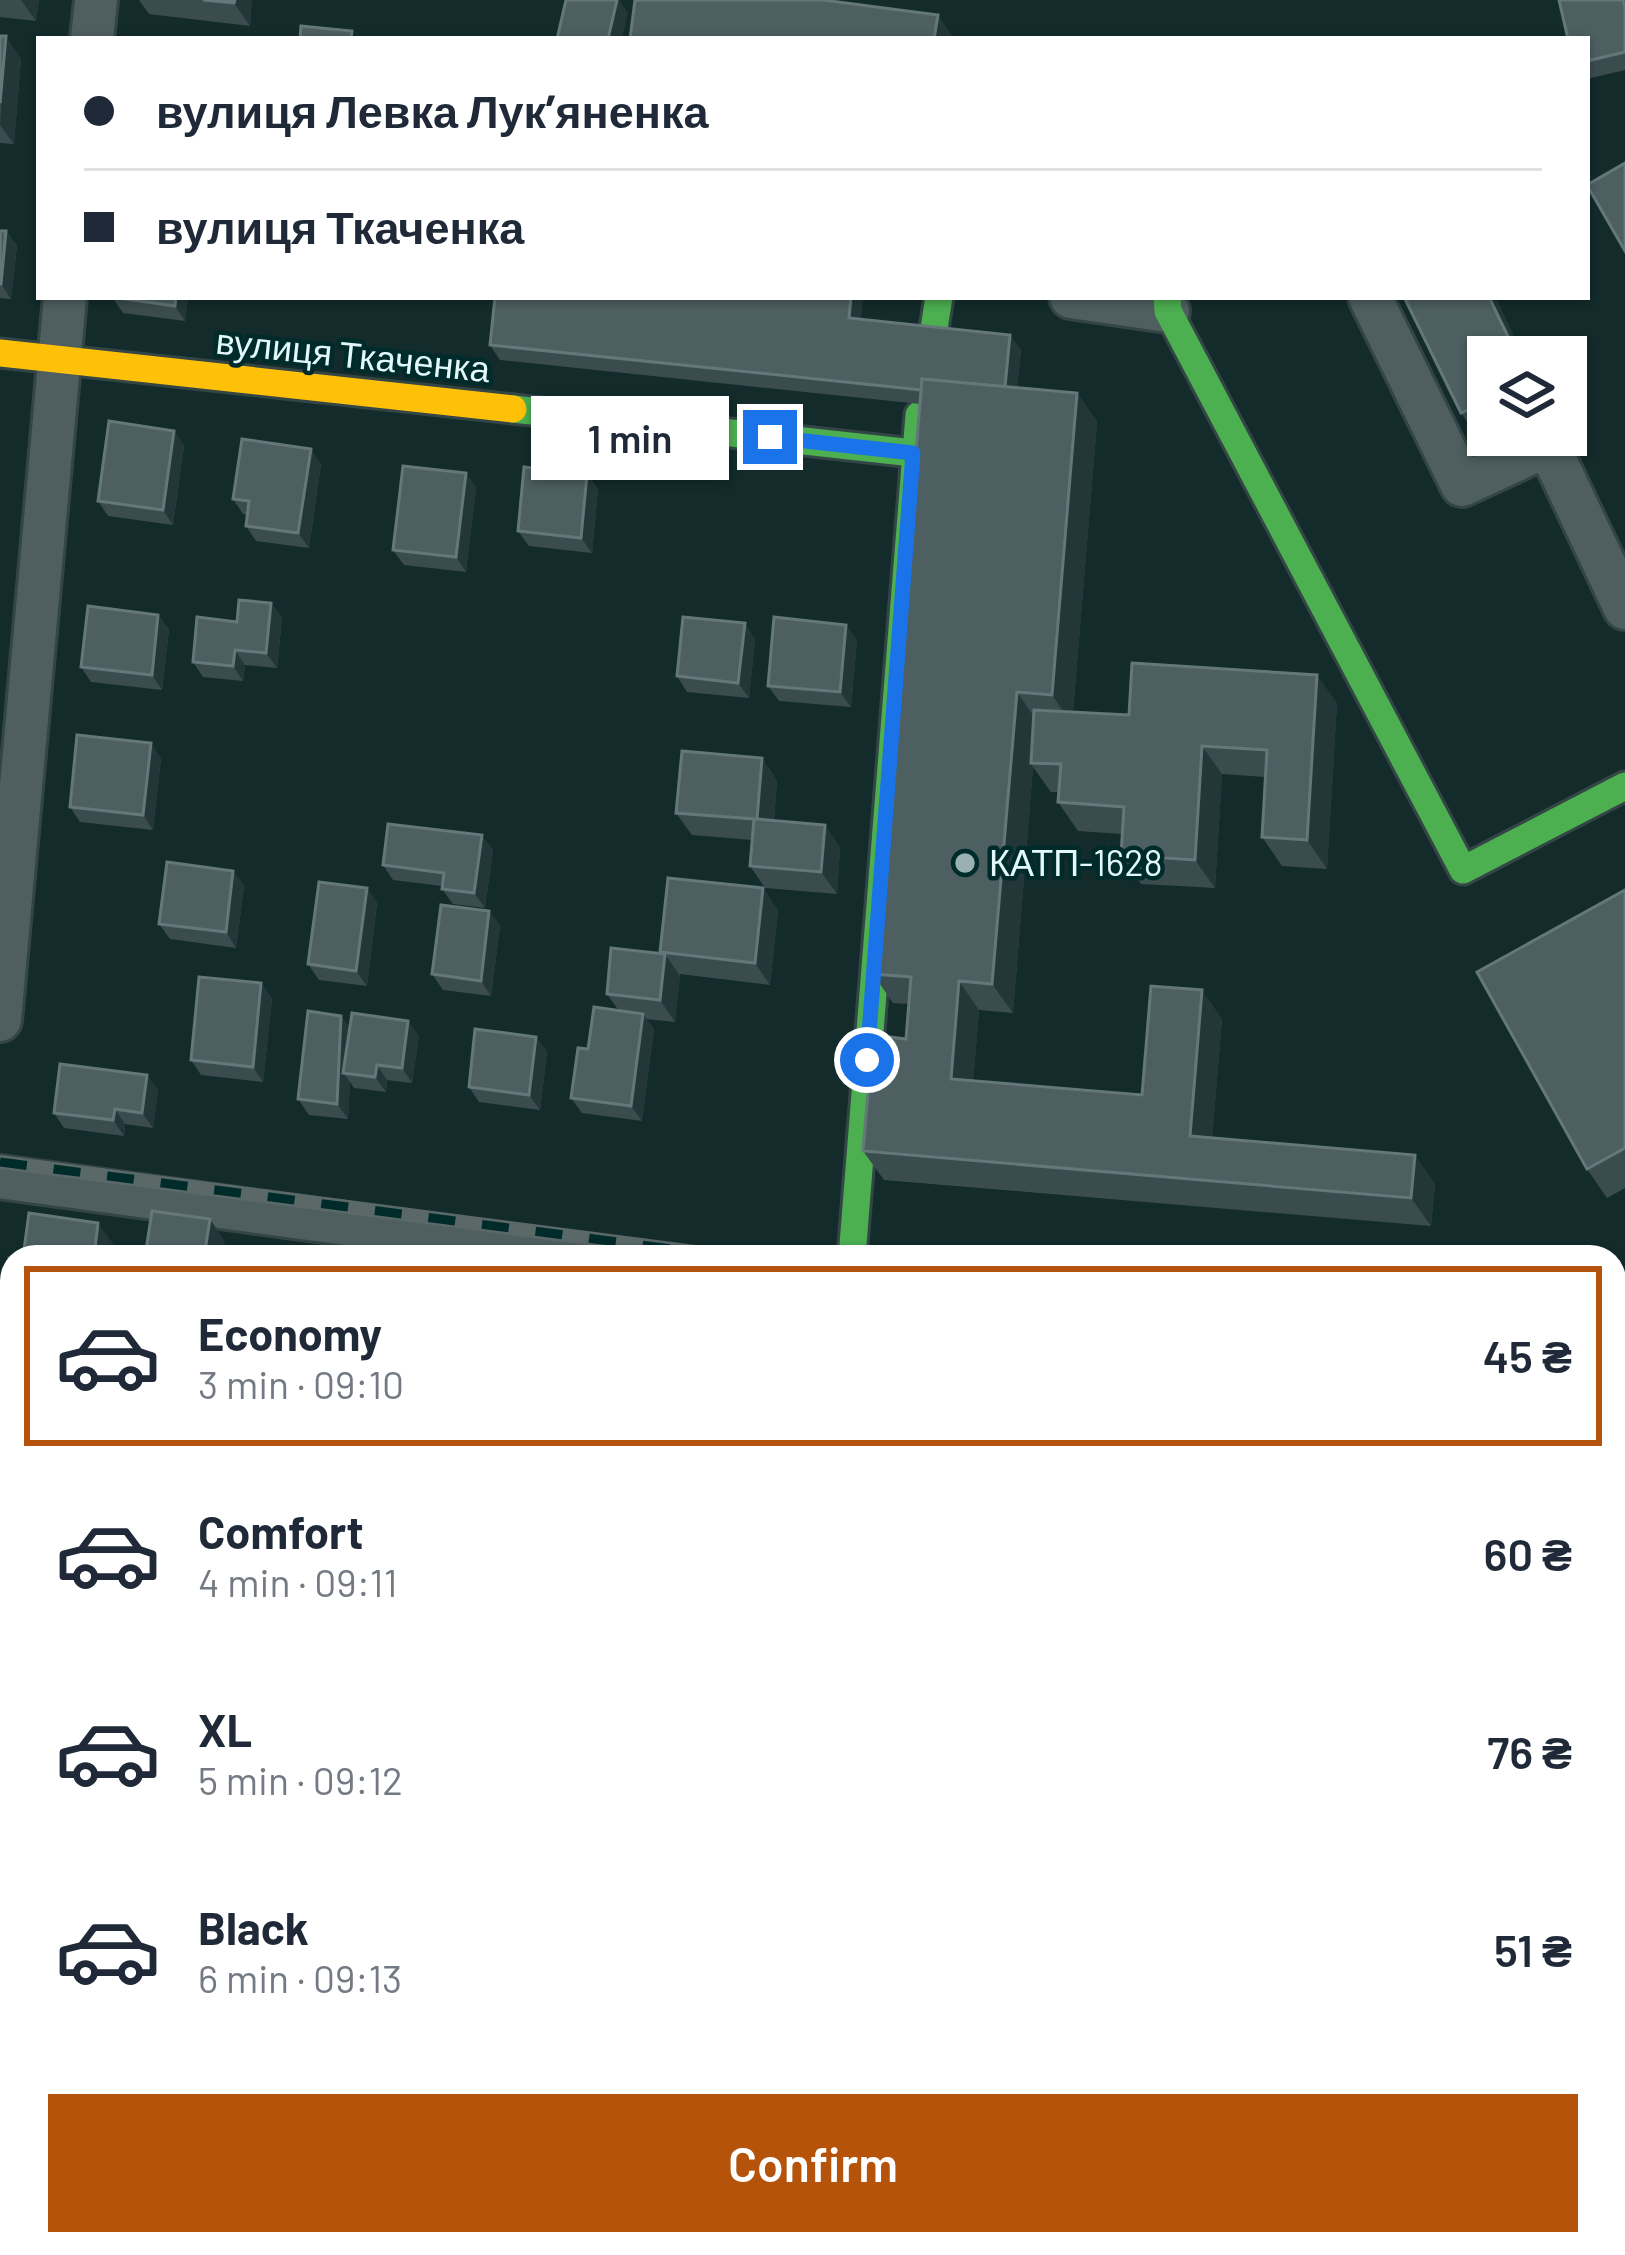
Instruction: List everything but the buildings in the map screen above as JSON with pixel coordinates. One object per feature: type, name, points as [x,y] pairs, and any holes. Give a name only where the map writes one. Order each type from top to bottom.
[{"type":"street","points":[[92,36],[96,0]]},
{"type":"street","points":[[0,1020],[64,300]]},
{"type":"street","points":[[932,340],[939,300]]},
{"type":"street","points":[[1112,300],[1167,304],[1463,871],[1625,786]]},
{"type":"street","points":[[1371,300],[1462,485],[1548,446],[1625,608]]},
{"type":"street","name":"вулиця Ткаченка","points":[[0,353],[913,453]]},
{"type":"street","points":[[854,1245],[913,453],[921,404]]},
{"type":"street","points":[[0,1177],[502,1245]]},
{"type":"railway","points":[[0,1162],[641,1245]]},
{"type":"traffic: fast","points":[[932,341],[939,300]]},
{"type":"traffic: fast","points":[[1167,300],[1168,311],[1463,870],[1625,786]]},
{"type":"traffic: fast","points":[[513,409],[913,453]]},
{"type":"traffic: fast","points":[[853,1245],[919,415]]},
{"type":"traffic: slow","points":[[0,353],[513,409]]},
{"type":"place","name":"КАТП-1628","points":[[965,863]]},
{"type":"route","points":[[770,437],[913,453],[867,1060]]}]
